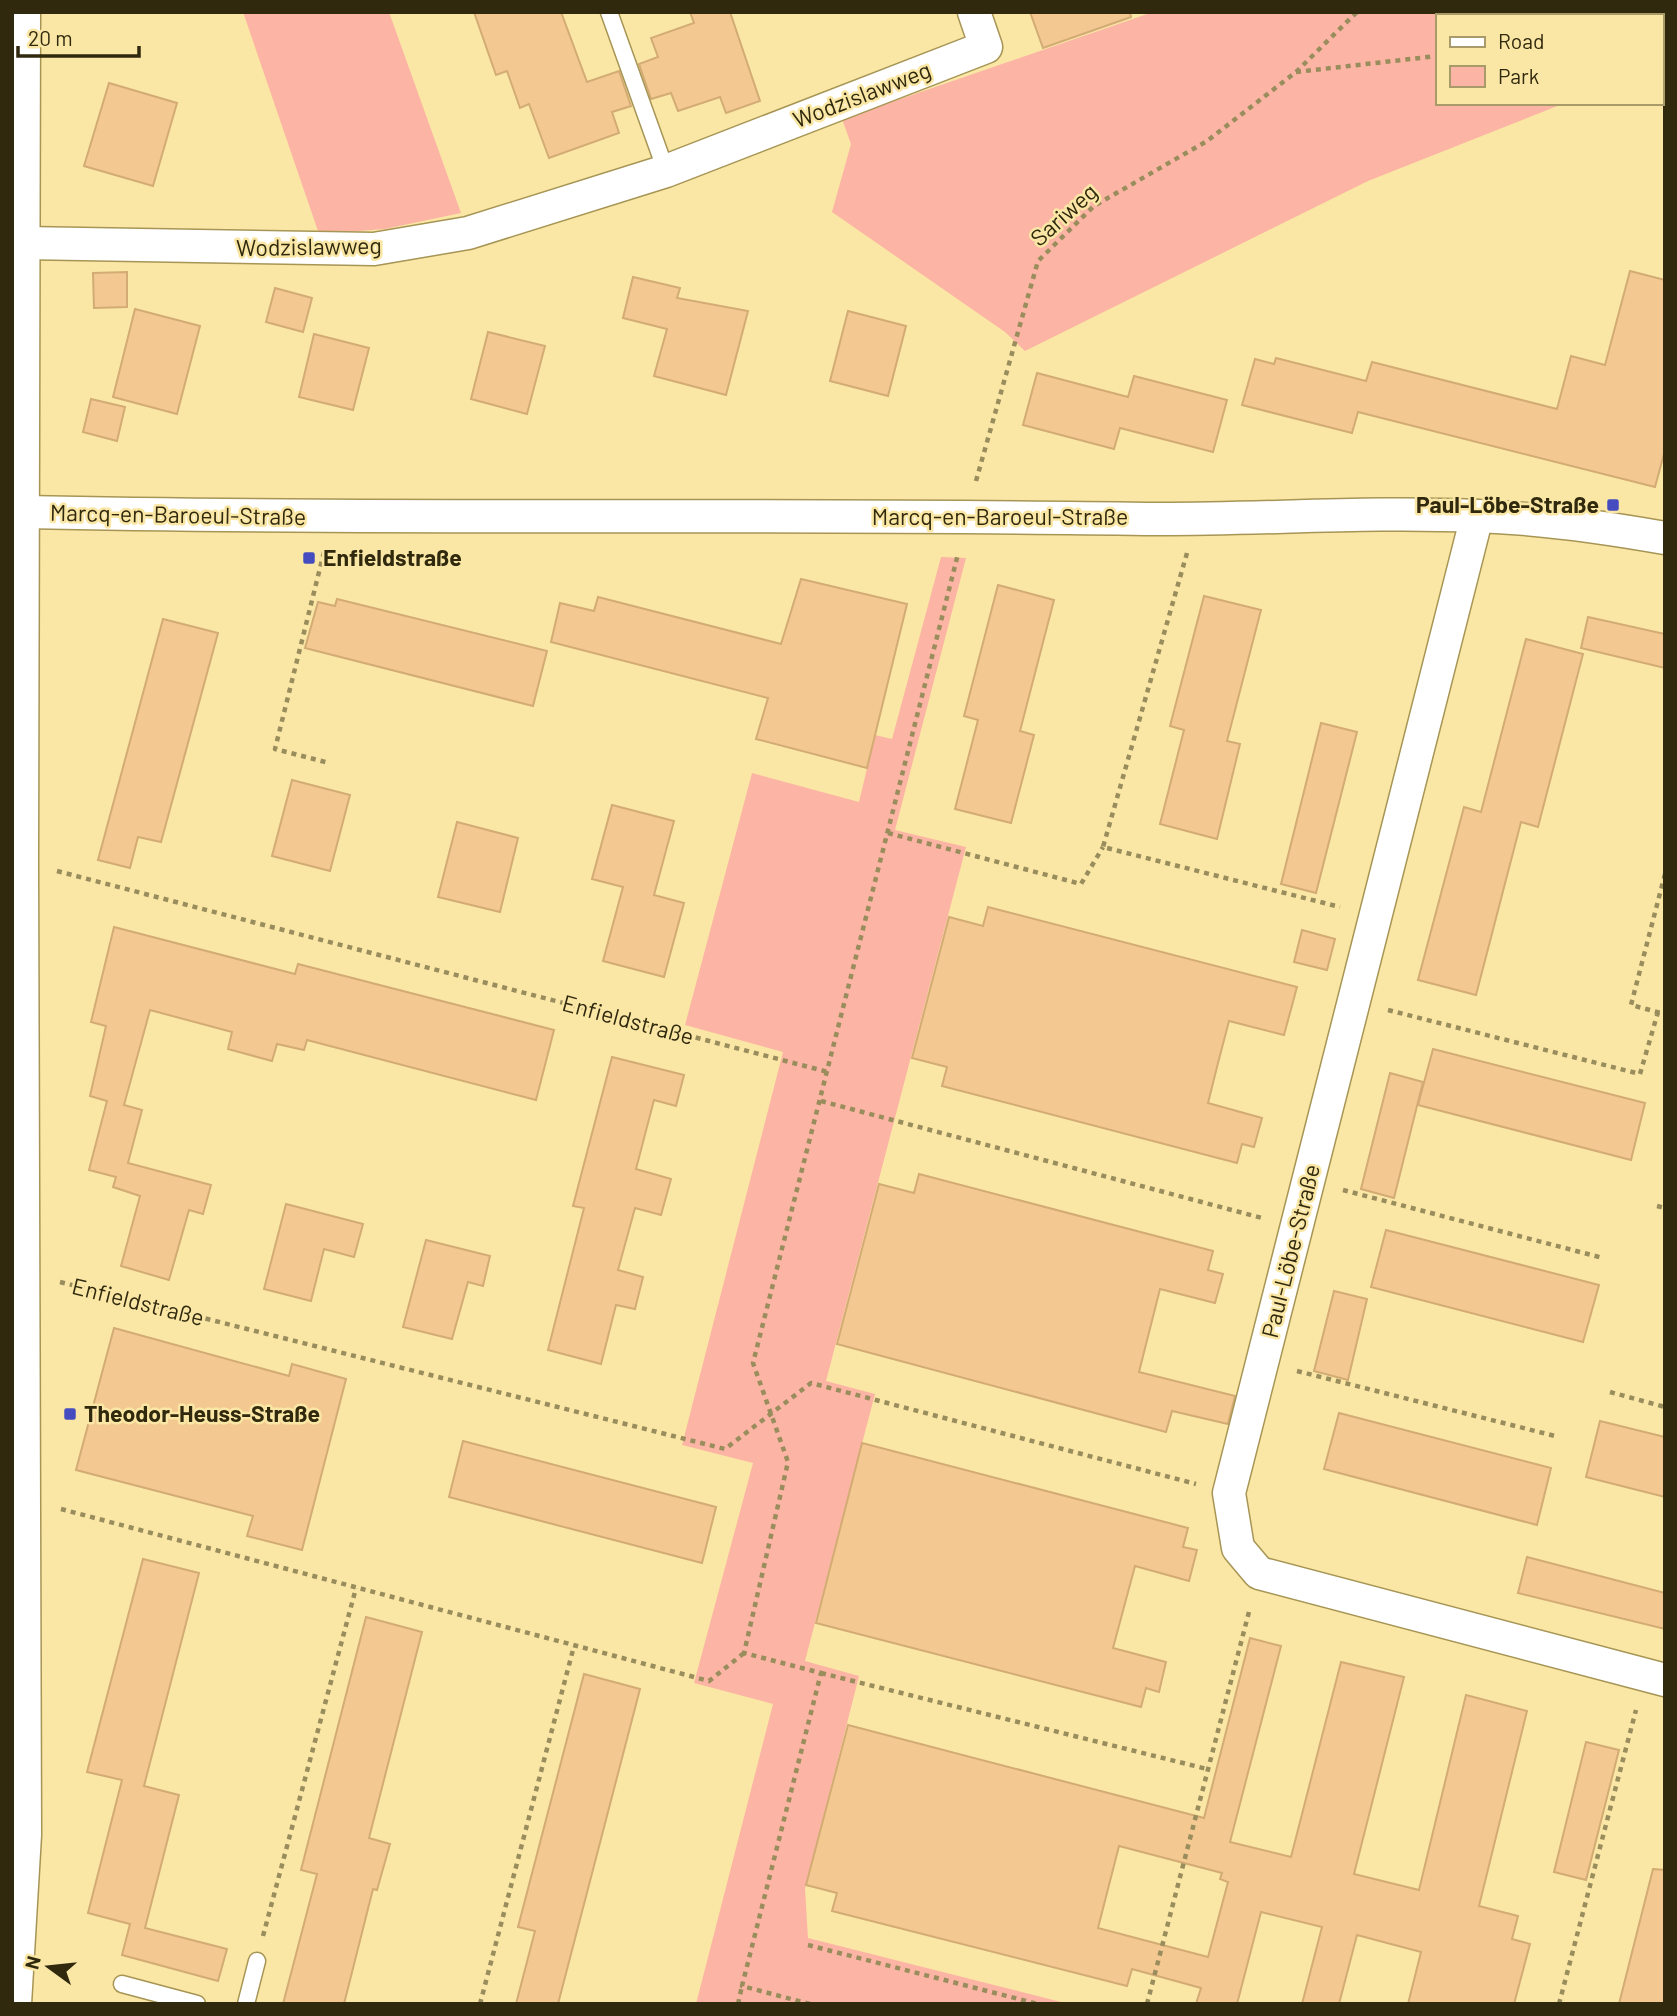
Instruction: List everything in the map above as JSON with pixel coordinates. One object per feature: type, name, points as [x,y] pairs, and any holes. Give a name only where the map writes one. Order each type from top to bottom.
[{"type":"street","points":[[15,2004],[26,1835],[26,1500],[19,1339],[25,1273],[17,861],[24,512],[18,284],[24,243],[24,12]]},
{"type":"street","name":"Wodzislawweg","points":[[24,243],[374,249],[468,233],[666,171],[986,47],[974,12]]},
{"type":"street","name":"Marcq-en-Baroeul-Straße","points":[[24,512],[333,517],[967,516],[1197,520],[1477,516],[1614,529],[1665,538]]},
{"type":"street","name":"Paul-Löbe-Straße","points":[[1259,1573],[1238,1548],[1229,1493],[1477,516]]},
{"type":"street","points":[[1259,1573],[1655,1678]]},
{"type":"lane","points":[[609,12],[666,171]]},
{"type":"lane","points":[[246,2004],[257,1961]]},
{"type":"lane","points":[[122,1984],[197,2004]]},
{"type":"path","name":"Sariweg","points":[[744,1653],[788,1462],[753,1363],[967,516],[1038,261],[1094,206],[1207,141],[1296,72],[1357,12]]},
{"type":"path","points":[[1296,72],[1436,56]]},
{"type":"path","name":"Marcq-en-Baroeul-Straße","points":[[329,763],[275,749],[333,517]]},
{"type":"path","points":[[888,833],[1081,884],[1102,847],[1197,520]]},
{"type":"path","points":[[1102,847],[1375,916]]},
{"type":"path","name":"Enfieldstraße","points":[[17,861],[828,1072]]},
{"type":"path","points":[[1665,874],[1632,1005],[1665,1014]]},
{"type":"path","points":[[1354,1001],[1640,1074],[1658,1012]]},
{"type":"path","points":[[821,1101],[1297,1227]]},
{"type":"path","points":[[1308,1181],[1603,1258]]},
{"type":"path","points":[[1657,1206],[1665,1208]]},
{"type":"path","name":"Enfieldstraße","points":[[25,1273],[725,1450],[771,1415]]},
{"type":"path","points":[[1263,1362],[1555,1436]]},
{"type":"path","points":[[771,1415],[811,1383],[1229,1493]]},
{"type":"path","points":[[1610,1392],[1665,1406]]},
{"type":"path","points":[[26,1500],[709,1681],[744,1653],[1208,1769]]},
{"type":"path","points":[[1147,2004],[1259,1573]]},
{"type":"path","points":[[257,1961],[356,1588]]},
{"type":"path","points":[[480,2004],[574,1646]]},
{"type":"path","points":[[738,2004],[821,1672]]},
{"type":"path","points":[[1559,2004],[1655,1678]]},
{"type":"path","points":[[808,1945],[1038,2004]]},
{"type":"path","points":[[742,1986],[810,2004]]},
{"type":"green space","points":[[243,12],[389,12],[461,213],[385,229],[319,234]]},
{"type":"green space","points":[[1153,12],[1665,12],[1663,64],[1663,14],[1436,14],[1436,105],[1560,105],[1368,181],[1025,351],[1005,332],[832,212],[851,144],[842,119]]},
{"type":"green space","points":[[941,557],[966,558],[895,830],[966,847],[826,1381],[875,1394],[805,1661],[859,1676],[805,1889],[808,1938],[1069,2004],[696,2004],[773,1704],[694,1683],[753,1463],[682,1445],[783,1052],[685,1025],[752,773],[859,802],[875,735],[892,739]]},
{"type":"building","points":[[474,12],[561,12],[587,82],[619,71],[631,106],[612,112],[619,133],[549,158],[529,104],[520,108],[507,71],[496,75]]},
{"type":"building","points":[[690,12],[730,12],[760,101],[726,113],[720,97],[678,111],[671,93],[651,99],[639,64],[658,57],[651,38],[694,23]]},
{"type":"building","points":[[1030,12],[1130,12],[1131,17],[1043,48]]},
{"type":"building","points":[[109,83],[177,103],[153,186],[84,166]]},
{"type":"building","points":[[1630,271],[1665,280],[1665,450],[1655,487],[1358,412],[1352,433],[1242,405],[1255,359],[1274,364],[1276,358],[1366,381],[1372,362],[1557,409],[1571,356],[1605,365]]},
{"type":"building","points":[[127,272],[127,307],[94,308],[93,273]]},
{"type":"building","points":[[633,277],[680,288],[677,298],[748,311],[726,395],[654,376],[667,329],[623,318]]},
{"type":"building","points":[[275,288],[312,298],[303,332],[266,322]]},
{"type":"building","points":[[135,309],[200,326],[177,414],[113,397]]},
{"type":"building","points":[[848,311],[906,326],[888,396],[830,381]]},
{"type":"building","points":[[488,332],[545,346],[527,414],[471,399]]},
{"type":"building","points":[[314,334],[369,348],[353,410],[299,397]]},
{"type":"building","points":[[1037,373],[1128,397],[1134,376],[1227,400],[1213,452],[1120,428],[1114,449],[1023,425]]},
{"type":"building","points":[[91,399],[125,407],[117,441],[83,432]]},
{"type":"building","points":[[801,579],[907,604],[867,768],[756,739],[768,698],[551,642],[560,603],[594,611],[598,597],[781,644]]},
{"type":"building","points":[[998,585],[1054,600],[1020,731],[1034,735],[1011,823],[955,809],[978,720],[964,716]]},
{"type":"building","points":[[1204,596],[1261,610],[1227,741],[1240,744],[1217,839],[1160,824],[1184,730],[1170,726]]},
{"type":"building","points":[[337,599],[547,651],[533,706],[305,648],[318,602],[335,606]]},
{"type":"building","points":[[1588,617],[1665,634],[1665,668],[1581,648]]},
{"type":"building","points":[[163,619],[218,633],[161,842],[138,837],[130,868],[98,860]]},
{"type":"building","points":[[1526,639],[1583,654],[1538,827],[1521,822],[1476,995],[1418,980],[1464,807],[1481,812]]},
{"type":"building","points":[[1321,723],[1357,732],[1316,893],[1281,884]]},
{"type":"building","points":[[292,780],[350,795],[330,871],[272,856]]},
{"type":"building","points":[[612,805],[674,821],[654,895],[684,903],[664,977],[603,961],[623,887],[592,879]]},
{"type":"building","points":[[457,822],[518,838],[500,912],[438,897]]},
{"type":"building","points":[[988,907],[1297,987],[1284,1035],[1229,1021],[1208,1103],[1262,1118],[1254,1147],[1242,1144],[1237,1163],[942,1086],[947,1067],[912,1058],[949,917],[983,926]]},
{"type":"building","points":[[114,927],[295,974],[298,964],[554,1030],[536,1100],[307,1040],[304,1050],[277,1044],[272,1061],[228,1049],[232,1032],[150,1010],[124,1105],[142,1110],[128,1163],[211,1185],[203,1214],[189,1210],[169,1280],[121,1266],[140,1196],[113,1187],[116,1177],[89,1170],[107,1101],[90,1096],[106,1026],[91,1022]]},
{"type":"building","points":[[1302,930],[1335,939],[1327,970],[1294,962]]},
{"type":"building","points":[[1433,1049],[1645,1103],[1631,1160],[1418,1105]]},
{"type":"building","points":[[612,1057],[684,1075],[676,1106],[654,1100],[636,1169],[671,1179],[661,1215],[635,1208],[618,1270],[643,1277],[635,1309],[616,1305],[601,1364],[548,1350],[584,1208],[573,1206]]},
{"type":"building","points":[[1390,1073],[1423,1082],[1394,1198],[1361,1189]]},
{"type":"building","points":[[919,1174],[1213,1251],[1208,1270],[1223,1274],[1215,1303],[1160,1289],[1139,1372],[1235,1396],[1228,1424],[1172,1411],[1166,1432],[837,1344],[879,1184],[914,1193]]},
{"type":"building","points":[[286,1204],[363,1224],[354,1257],[324,1249],[311,1301],[264,1289]]},
{"type":"building","points":[[1386,1230],[1599,1285],[1583,1342],[1371,1287]]},
{"type":"building","points":[[426,1240],[490,1256],[483,1286],[468,1282],[452,1339],[403,1327]]},
{"type":"building","points":[[1334,1291],[1367,1299],[1348,1380],[1314,1371]]},
{"type":"building","points":[[114,1328],[289,1376],[292,1364],[346,1379],[302,1550],[247,1536],[253,1516],[76,1470]]},
{"type":"building","points":[[1339,1413],[1551,1468],[1537,1525],[1324,1469]]},
{"type":"building","points":[[1600,1421],[1665,1437],[1665,1497],[1586,1477]]},
{"type":"building","points":[[463,1441],[716,1507],[702,1563],[449,1497]]},
{"type":"building","points":[[862,1443],[1188,1528],[1183,1547],[1197,1550],[1189,1581],[1135,1566],[1113,1648],[1166,1662],[1159,1692],[1146,1688],[1141,1707],[816,1623]]},
{"type":"building","points":[[1527,1557],[1665,1593],[1665,1629],[1518,1593]]},
{"type":"building","points":[[143,1559],[199,1573],[144,1786],[179,1795],[145,1928],[227,1949],[218,1981],[122,1955],[130,1924],[88,1913],[122,1780],[87,1772]]},
{"type":"building","points":[[366,1617],[422,1632],[369,1838],[390,1844],[377,1890],[373,1889],[344,2004],[283,2004],[317,1874],[301,1870]]},
{"type":"building","points":[[1250,1638],[1281,1646],[1230,1842],[1291,1857],[1341,1662],[1404,1677],[1354,1874],[1419,1890],[1466,1695],[1527,1711],[1479,1906],[1518,1916],[1512,1939],[1530,1944],[1514,2004],[1408,2004],[1421,1952],[1357,1935],[1339,2004],[1302,2004],[1322,1927],[1261,1912],[1237,2004],[1196,2004],[1201,1988],[1132,1969],[1127,1986],[832,1911],[837,1893],[806,1885],[848,1725],[1204,1818]],"holes":[[[1119,1846],[1222,1873],[1220,1879],[1228,1882],[1208,1957],[1098,1928]]]},
{"type":"building","points":[[584,1674],[640,1689],[558,2004],[516,2004],[535,1931],[518,1927]]},
{"type":"building","points":[[1586,1742],[1619,1750],[1586,1880],[1554,1872]]},
{"type":"building","points":[[1653,1869],[1665,1870],[1665,2004],[1619,2004]]},
{"type":"place","name":"Paul-Löbe-Straße","points":[[1613,505]]},
{"type":"place","name":"Enfieldstraße","points":[[309,558]]},
{"type":"place","name":"Theodor-Heuss-Straße","points":[[70,1414]]}]
